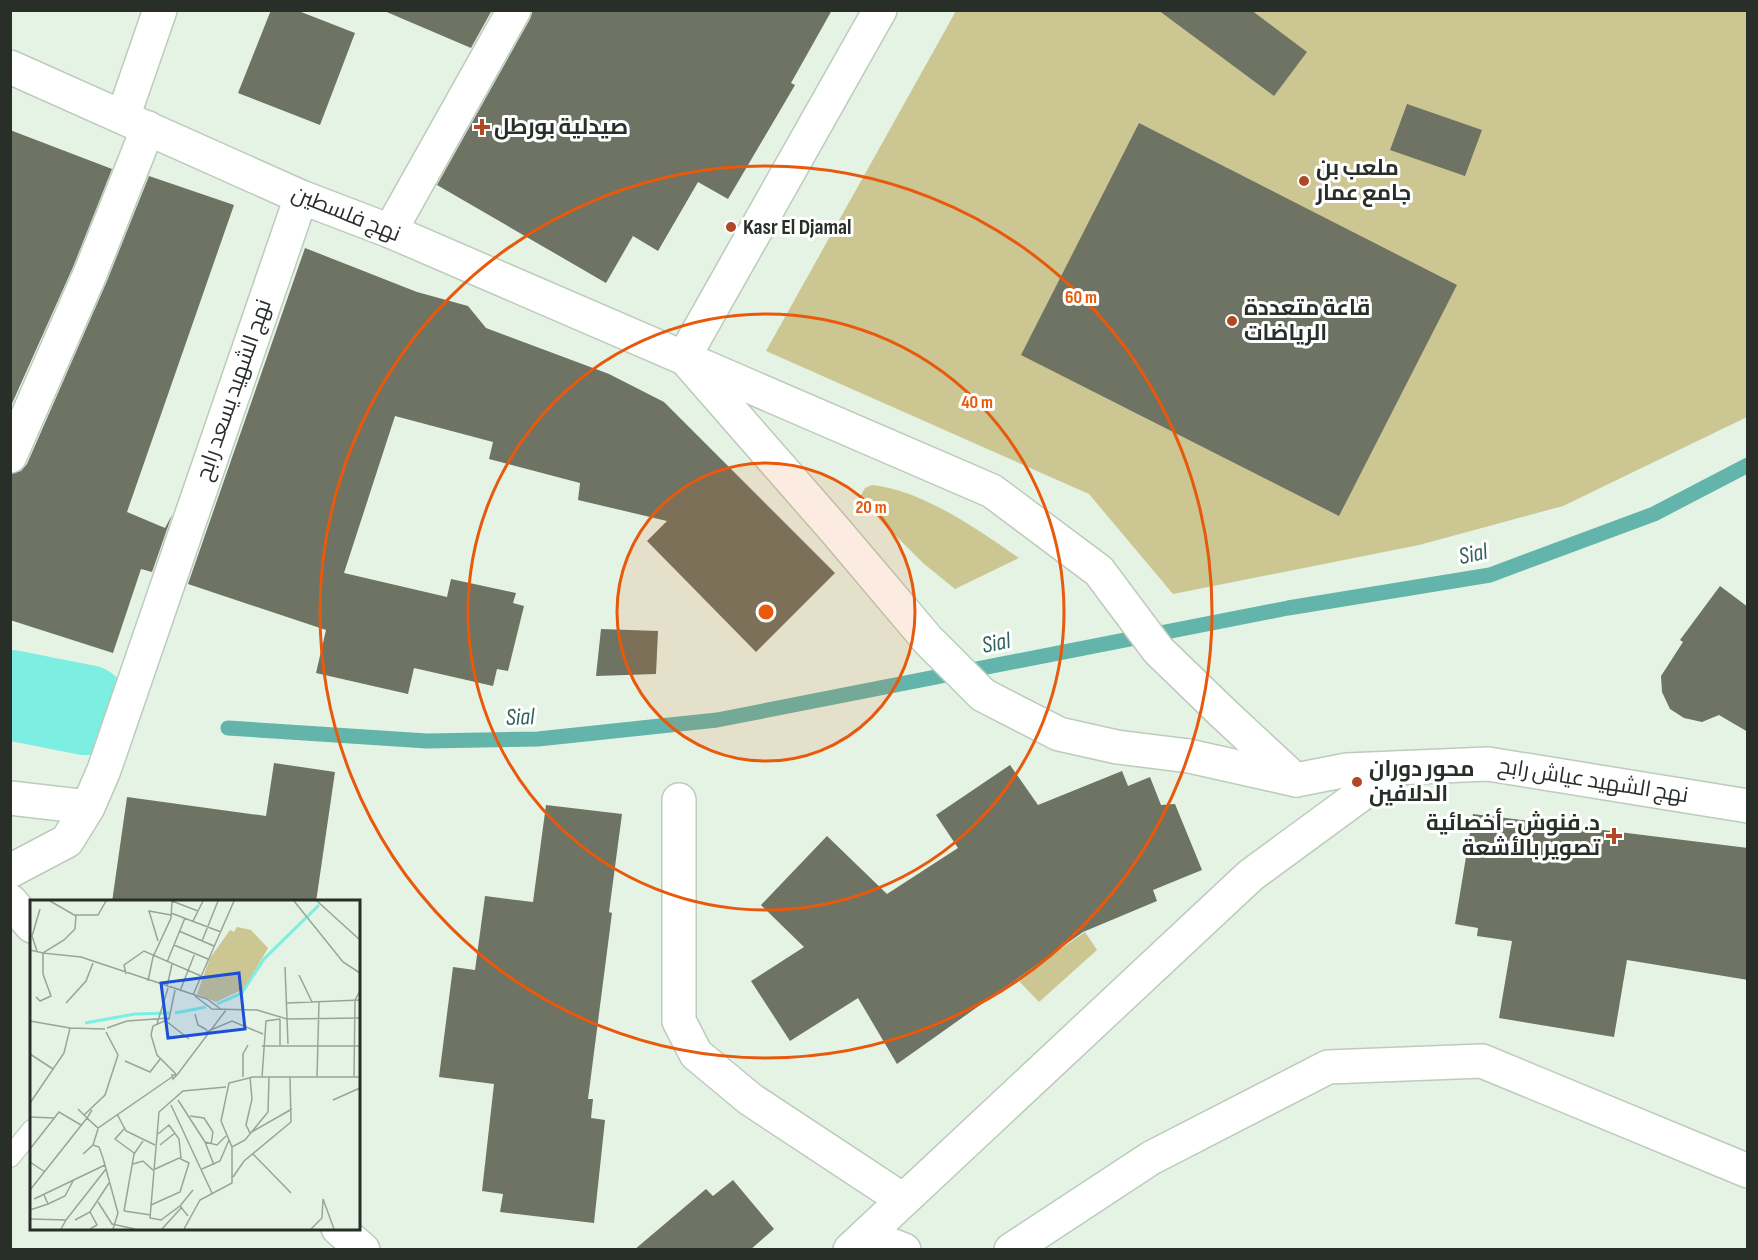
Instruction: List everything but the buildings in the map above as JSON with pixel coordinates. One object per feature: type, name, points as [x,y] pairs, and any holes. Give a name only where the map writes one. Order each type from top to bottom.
[{"type":"street","points":[[10,456],[90,274],[135,122],[160,10]]},
{"type":"street","points":[[390,231],[514,10]]},
{"type":"street","points":[[880,10],[684,357],[836,530],[928,640],[982,695],[1059,734],[1117,747],[1189,756],[1296,780]]},
{"type":"street","name":"نهج فلسطين","points":[[10,68],[301,197],[390,231],[992,491],[1099,571],[1158,650],[1296,780]]},
{"type":"street","name":"نهج الشهيد يسعد رابح","points":[[10,871],[67,841],[88,807],[104,770],[301,197]]},
{"type":"street","name":"نهج الشهيد عياش رابح","points":[[1296,780],[1347,770],[1488,764],[1748,806]]},
{"type":"street","points":[[858,1242],[1251,875],[1397,768]]},
{"type":"street","points":[[10,798],[88,807]]},
{"type":"street","points":[[679,800],[678,1021],[696,1054],[750,1099],[903,1200]]},
{"type":"street","points":[[10,902],[30,924]]},
{"type":"street","points":[[1011,1250],[1150,1158],[1328,1067],[1482,1061],[1748,1171]]},
{"type":"street","points":[[340,1230],[363,1250]]},
{"type":"street","points":[[858,1242],[904,1250]]},
{"type":"lane","points":[[10,1156],[30,1132]]},
{"type":"shaded area","name":"ملعب بن جامع عمار","points":[[956,11],[1747,11],[1747,417],[1563,506],[1419,545],[1173,594],[1089,494],[766,351]]},
{"type":"shaded area","points":[[872,485],[892,489],[930,503],[968,524],[1019,558],[955,589],[923,563],[866,506],[860,497],[865,488]]},
{"type":"shaded area","points":[[1085,932],[1097,950],[1039,1002],[1017,979]]},
{"type":"waterway","name":"Sial","points":[[228,728],[427,741],[538,739],[717,720],[1288,608],[1490,575],[1654,514],[1748,465]]},
{"type":"waterway","points":[[10,695],[86,710]]},
{"type":"place","name":"صيدلية بورطل","points":[[482,127]]},
{"type":"place","name":"ملعب بن جامع عمار","points":[[1304,181]]},
{"type":"place","name":"Kasr El Djamal","points":[[731,227]]},
{"type":"place","name":"قاعة متعددة الرياضات","points":[[1232,321]]},
{"type":"place","name":"محور دوران الدلافين","points":[[1357,782]]},
{"type":"place","name":"د. فنوش - أخصائية تصوير بالأشعة","points":[[1614,836]]}]
